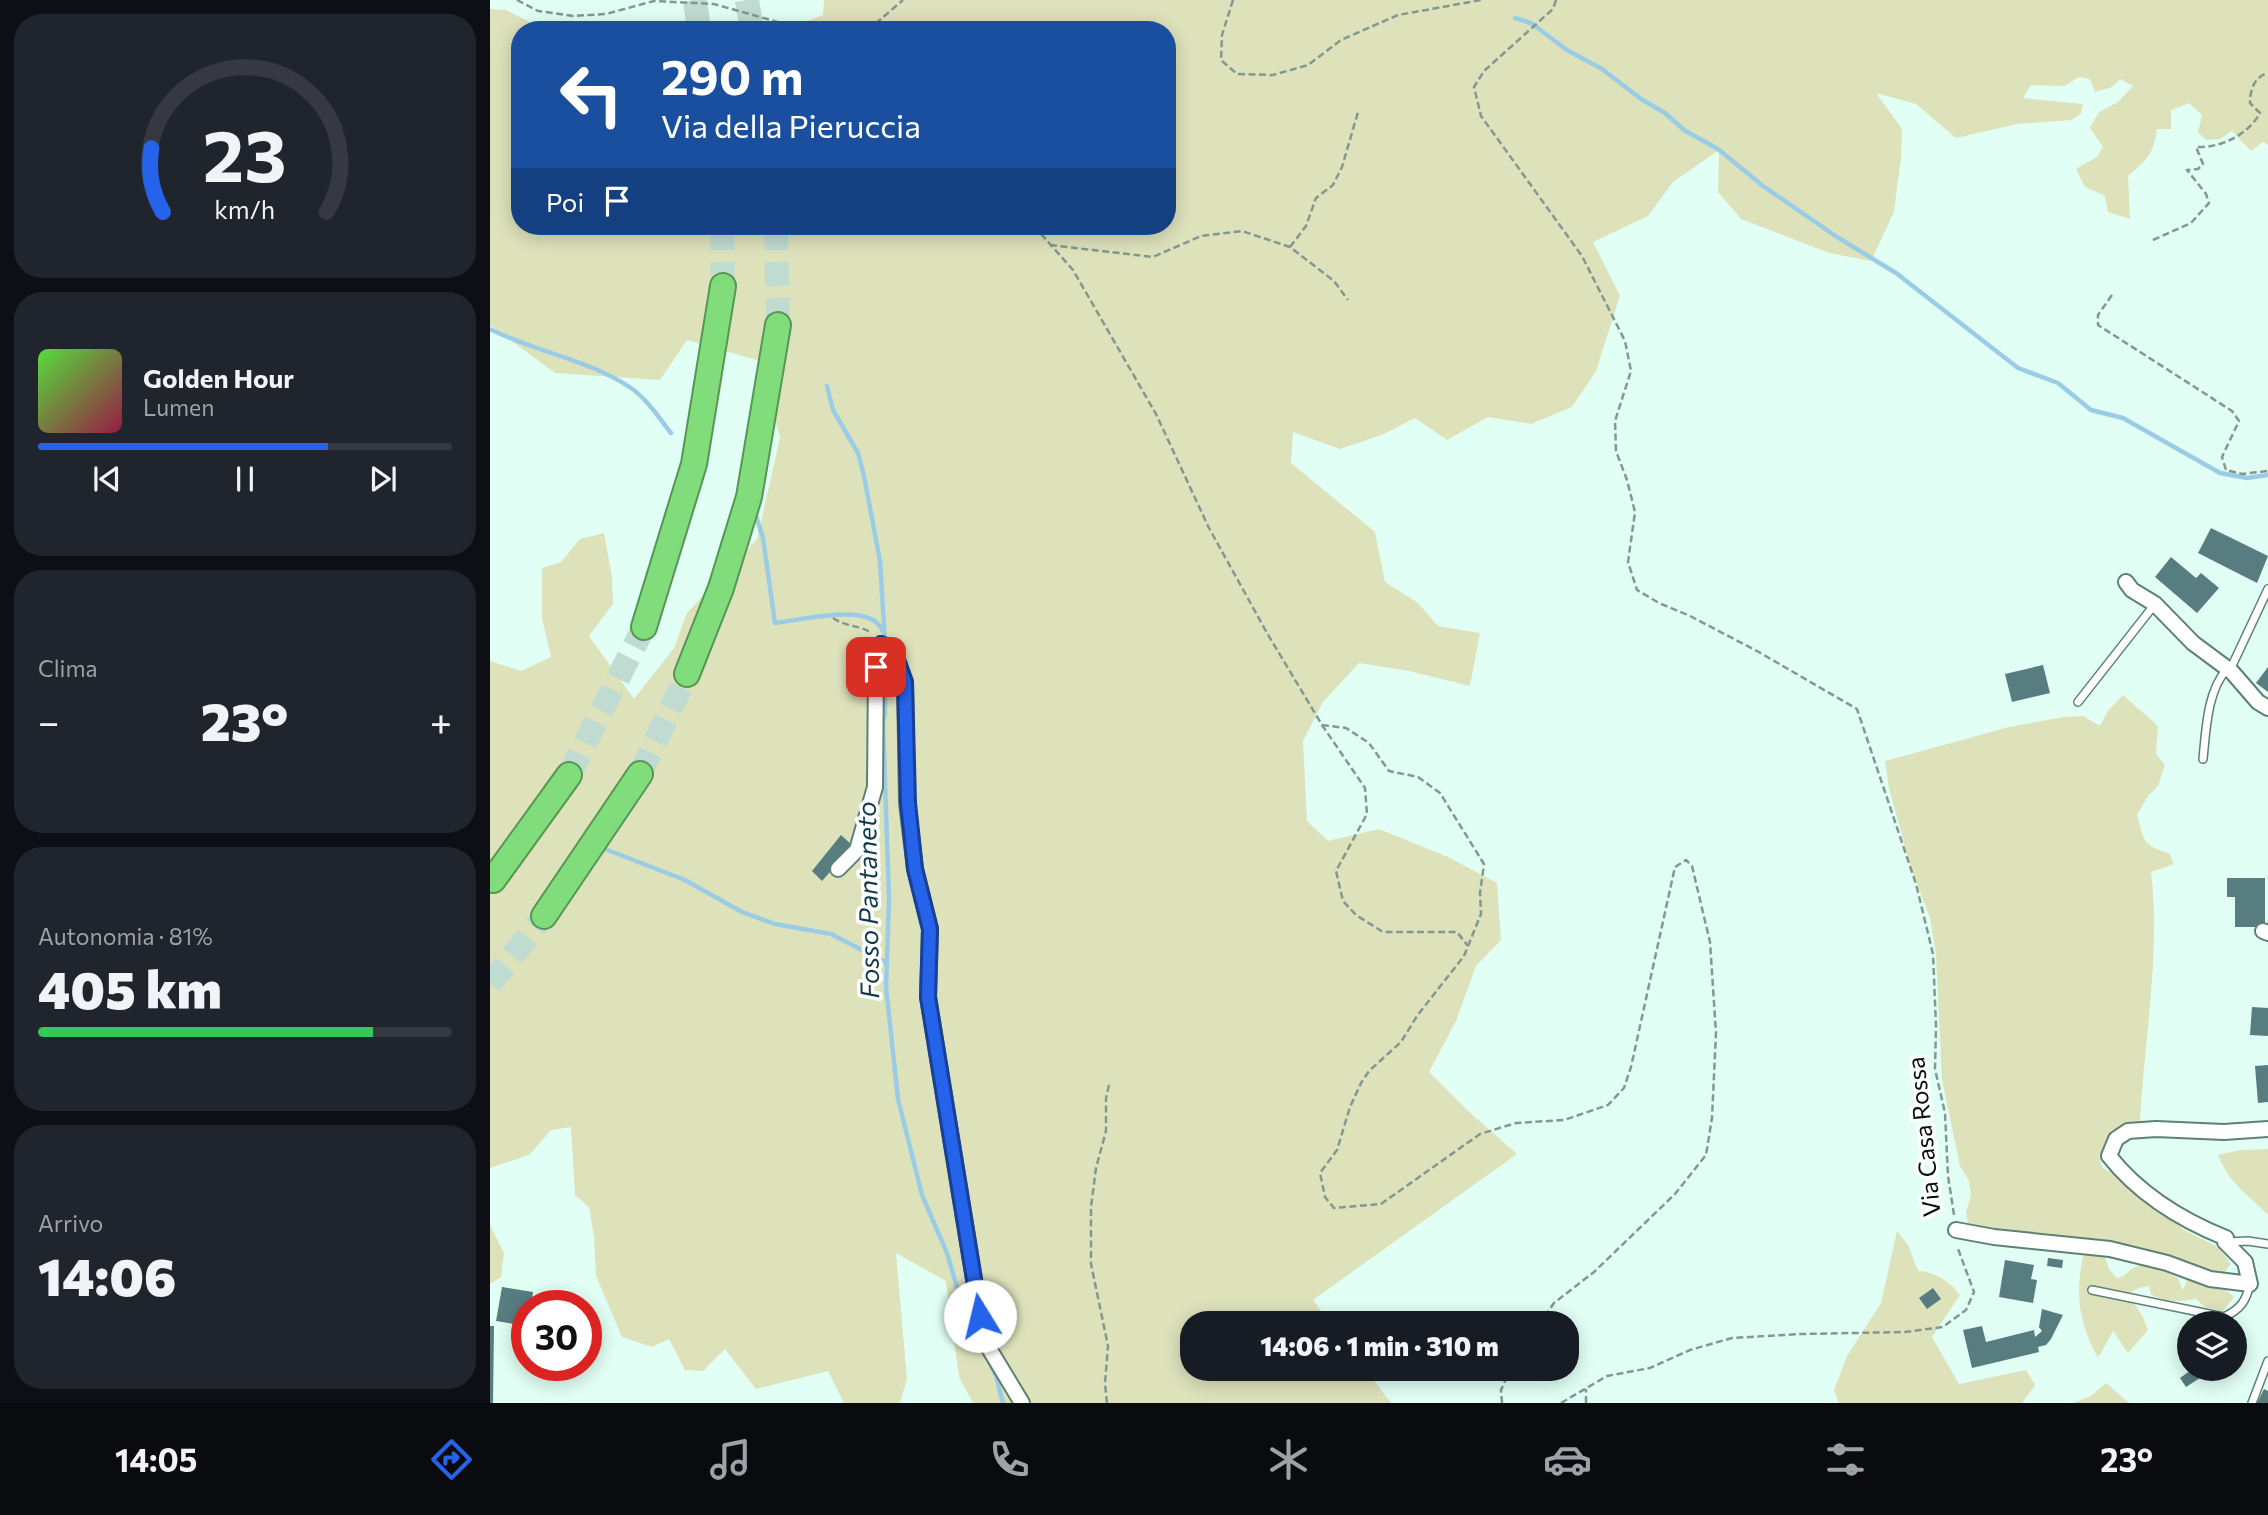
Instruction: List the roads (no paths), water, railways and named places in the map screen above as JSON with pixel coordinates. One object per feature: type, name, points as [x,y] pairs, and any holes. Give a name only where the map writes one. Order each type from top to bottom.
[{"type":"highway","points":[[644,626],[694,464],[723,286]]},
{"type":"highway","points":[[687,674],[721,588],[749,497],[778,325]]},
{"type":"highway","points":[[544,916],[640,774]]},
{"type":"highway","points":[[493,880],[569,775]]},
{"type":"street","points":[[2126,582],[2132,590],[2155,604],[2193,643],[2229,670],[2258,702],[2268,708]]},
{"type":"street","points":[[838,869],[857,850],[875,787],[876,667],[887,647],[905,682],[908,803],[915,869],[930,929],[930,1010],[980,1316],[990,1350],[1022,1403]]},
{"type":"street","points":[[2249,1284],[2245,1262],[2225,1242],[2226,1238],[2192,1225],[2153,1199],[2109,1156],[2116,1139],[2127,1131],[2156,1129],[2224,1132],[2268,1129]]},
{"type":"street","name":"Via Casa Rossa","points":[[1956,1230],[1994,1237],[2110,1249],[2167,1263],[2210,1279],[2249,1284]]},
{"type":"lane","points":[[2203,759],[2214,694],[2221,676],[2229,670],[2268,589]]},
{"type":"lane","points":[[2078,702],[2155,604]]},
{"type":"lane","points":[[2225,1242],[2268,1244]]},
{"type":"lane","points":[[2092,1290],[2224,1317],[2238,1310],[2247,1299],[2249,1284]]},
{"type":"lane","points":[[2252,1403],[2268,1361]]},
{"type":"waterway","points":[[1515,18],[1531,23],[1567,50],[1602,69],[1641,99],[1665,113],[1684,130],[1718,149],[1763,186],[1837,237],[1896,273],[2018,368],[2058,383],[2091,410],[2123,418],[2220,473],[2247,478],[2268,475]]},
{"type":"waterway","points":[[490,329],[614,378],[642,398],[671,433]]},
{"type":"waterway","name":"Fosso Pantaneto","points":[[827,386],[833,410],[858,453],[864,476],[880,561],[885,642]]},
{"type":"waterway","points":[[756,516],[763,538],[775,623],[850,615],[873,620],[883,631]]},
{"type":"waterway","name":"Fosso Pantaneto","points":[[886,651],[883,722],[889,898],[886,987],[898,1099],[922,1195],[947,1253],[965,1315],[983,1350]]},
{"type":"waterway","points":[[605,849],[685,880],[742,912],[775,924],[831,934],[885,962]]},
{"type":"waterway","name":"Fosso Pantaneto","points":[[989,1361],[1003,1403]]},
{"type":"tunnel","points":[[695,0],[698,21]]},
{"type":"tunnel","points":[[747,0],[750,21]]},
{"type":"tunnel","points":[[722,235],[723,286]]},
{"type":"tunnel","points":[[776,235],[778,325]]},
{"type":"tunnel","points":[[569,775],[644,627]]},
{"type":"tunnel","points":[[640,774],[687,674]]},
{"type":"tunnel","points":[[490,984],[544,916]]}]
